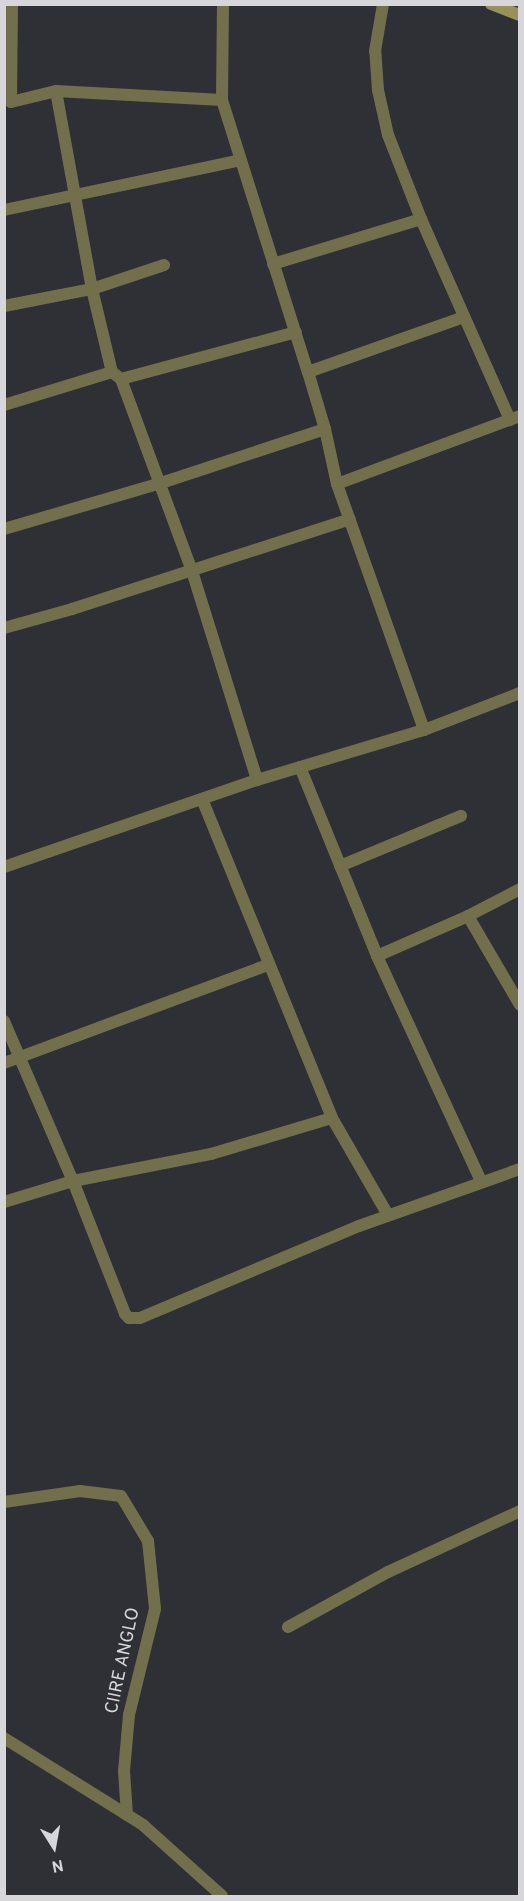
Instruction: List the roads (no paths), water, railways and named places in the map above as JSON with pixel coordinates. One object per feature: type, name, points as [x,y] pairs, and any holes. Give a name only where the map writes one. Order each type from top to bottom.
[{"type":"street","points":[[12,4],[8,103],[56,91],[222,100]]},
{"type":"street","points":[[223,4],[222,100],[308,372],[325,429],[337,484],[424,730]]},
{"type":"street","points":[[337,484],[515,418],[464,317],[421,219],[388,135],[378,90],[375,51],[383,4]]},
{"type":"street","points":[[490,4],[519,15]]},
{"type":"street","points":[[56,91],[92,289],[117,376],[192,571],[257,780]]},
{"type":"street","points":[[4,210],[241,160]]},
{"type":"street","points":[[273,264],[421,219]]},
{"type":"street","points":[[4,306],[92,289],[164,265]]},
{"type":"street","points":[[308,372],[464,317]]},
{"type":"street","points":[[4,405],[296,332]]},
{"type":"street","points":[[4,530],[158,484],[325,429]]},
{"type":"street","points":[[4,628],[192,571],[350,519]]},
{"type":"street","points":[[4,867],[257,780],[424,730],[519,693]]},
{"type":"street","points":[[300,767],[377,956],[481,1181]]},
{"type":"street","points":[[201,799],[267,965],[332,1118],[388,1215]]},
{"type":"street","points":[[340,866],[460,816]]},
{"type":"street","points":[[377,956],[468,916],[519,890]]},
{"type":"street","points":[[468,916],[519,1005]]},
{"type":"street","points":[[4,1063],[267,965]]},
{"type":"street","points":[[4,1021],[21,1056],[55,1144],[73,1181],[125,1314],[129,1318],[140,1318],[388,1215],[519,1168]]},
{"type":"street","points":[[4,1202],[73,1181],[211,1154],[332,1118]]},
{"type":"street","name":"CIIRE ANGLO","points":[[4,1502],[80,1491],[121,1496],[148,1541],[155,1609],[129,1715],[124,1771],[127,1815]]},
{"type":"street","points":[[288,1627],[388,1572],[519,1511]]},
{"type":"street","points":[[4,1738],[143,1825],[222,1896]]}]
